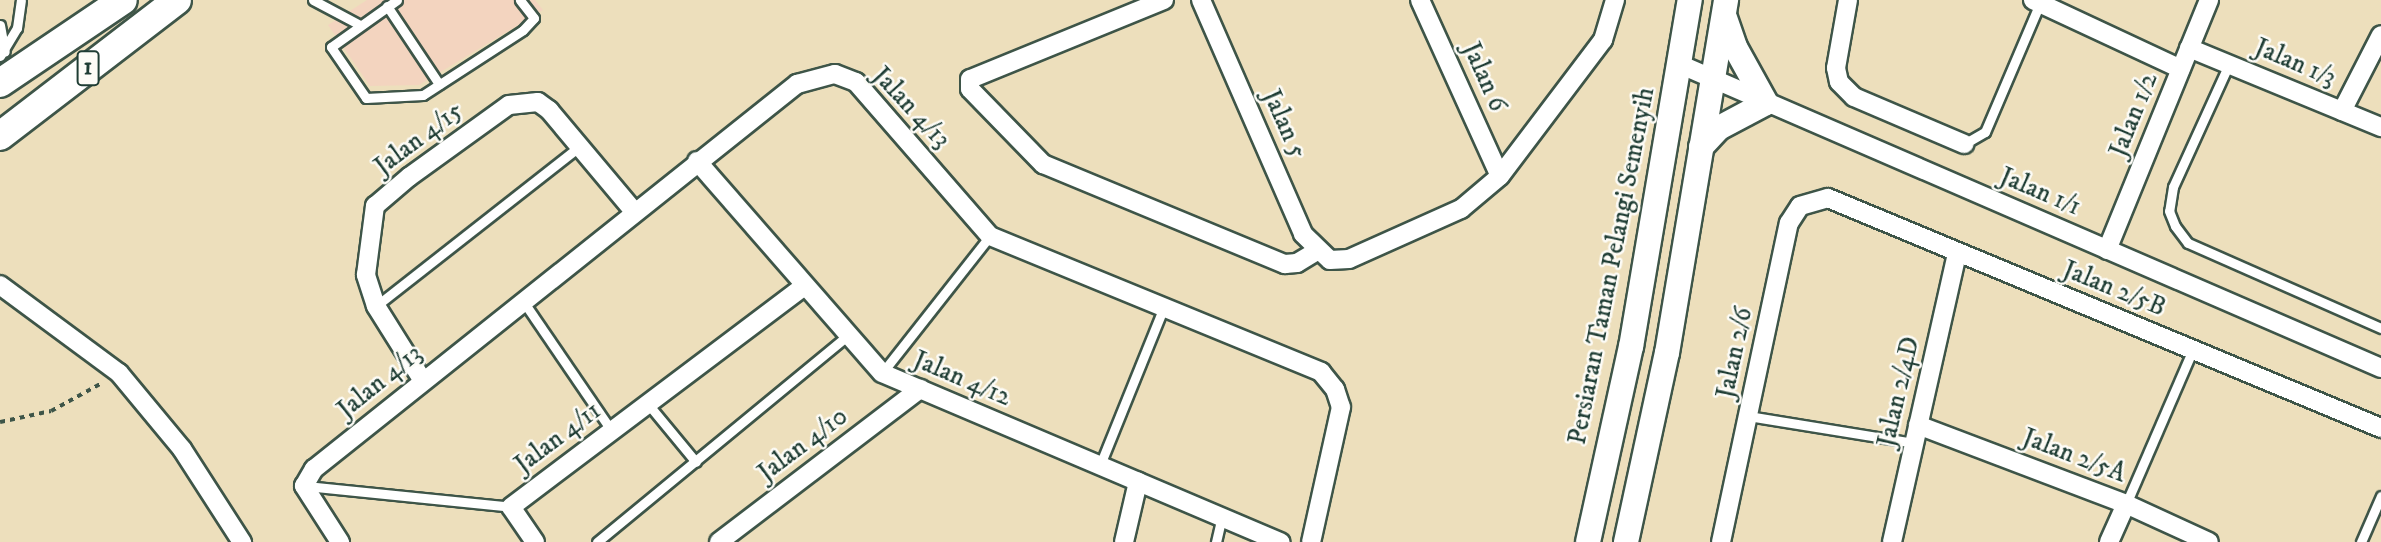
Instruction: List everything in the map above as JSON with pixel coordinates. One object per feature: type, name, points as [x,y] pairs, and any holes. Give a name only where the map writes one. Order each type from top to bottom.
[{"type":"main road","name":"1","points":[[0,83],[123,0]]},
{"type":"main road","name":"1","points":[[0,136],[177,0]]},
{"type":"street","points":[[1164,0],[970,79],[975,97],[1043,164],[1285,264],[1323,255],[1349,259],[1461,209],[1500,176],[1603,40],[1615,0]]},
{"type":"street","name":"Jalan 5","points":[[1201,0],[1303,234],[1323,255]]},
{"type":"street","name":"Jalan 6","points":[[1420,0],[1500,176]]},
{"type":"street","name":"Persiaran Taman Pelangi Semenyih","points":[[1588,542],[1631,347],[1690,0]]},
{"type":"street","points":[[1848,0],[1836,68],[1839,82],[1854,97],[1964,144]]},
{"type":"street","name":"Jalan 1/2","points":[[2108,250],[2209,0]]},
{"type":"street","points":[[2038,1],[2180,69]]},
{"type":"street","points":[[1626,542],[1667,353],[1725,7]]},
{"type":"street","points":[[1701,147],[1719,128],[1766,103],[1735,47],[1725,7]]},
{"type":"street","points":[[2342,111],[2381,35]]},
{"type":"street","name":"Jalan 1/3","points":[[2189,48],[2381,127]]},
{"type":"street","name":"Jalan 1/1","points":[[1679,64],[2381,368]]},
{"type":"street","name":"Jalan 4/13","points":[[308,492],[314,469],[633,210],[797,84],[835,74],[856,82],[990,236],[1321,372],[1335,389],[1341,407],[1311,542]]},
{"type":"street","name":"Jalan 4/15","points":[[423,381],[376,306],[366,275],[368,237],[375,206],[409,177],[509,105],[538,102],[580,146],[633,210]]},
{"type":"street","name":"Jalan 4/12","points":[[697,161],[803,286],[882,373],[1281,542]]},
{"type":"street","name":"Jalan 2/5B","points":[[1828,198],[2381,428]]},
{"type":"street","name":"Jalan 2/6","points":[[1721,542],[1789,223],[1800,206],[1828,198]]},
{"type":"street","name":"Jalan 2/4D","points":[[1892,542],[1957,253]]},
{"type":"street","points":[[0,285],[119,373],[182,449],[242,542]]},
{"type":"street","name":"Jalan 4/11","points":[[511,507],[803,286]]},
{"type":"street","name":"Jalan 4/10","points":[[719,542],[920,389]]},
{"type":"street","name":"Jalan 2/5A","points":[[1916,434],[2126,504],[2209,542]]},
{"type":"street","points":[[1124,542],[1138,482]]},
{"type":"street","points":[[308,492],[341,542]]},
{"type":"street","points":[[2109,542],[2126,504]]},
{"type":"street","points":[[511,507],[535,542]]},
{"type":"lane","points":[[2,54],[17,28],[21,0]]},
{"type":"lane","points":[[313,0],[360,25]]},
{"type":"lane","points":[[397,0],[331,47],[366,98],[423,95],[523,30],[534,18],[520,0]]},
{"type":"lane","points":[[1964,144],[1985,131],[2038,1]]},
{"type":"lane","points":[[387,6],[439,84]]},
{"type":"lane","points":[[0,25],[2,54]]},
{"type":"lane","points":[[2229,64],[2173,187],[2169,211],[2175,226],[2188,243],[2381,328]]},
{"type":"lane","points":[[376,306],[580,146]]},
{"type":"lane","points":[[882,373],[990,236]]},
{"type":"lane","points":[[523,301],[611,430]]},
{"type":"lane","points":[[1100,466],[1163,309]]},
{"type":"lane","points":[[597,542],[847,336]]},
{"type":"lane","points":[[2126,504],[2193,349]]},
{"type":"lane","points":[[648,404],[696,462]]},
{"type":"lane","points":[[1748,416],[1916,434]]},
{"type":"lane","name":"Jalan 4/11","points":[[308,492],[511,507]]},
{"type":"lane","points":[[2361,542],[2381,496]]},
{"type":"lane","points":[[1216,542],[1222,517]]},
{"type":"path","points":[[0,422],[51,411],[119,373]]},
{"type":"shaded area","points":[[367,0],[535,0],[543,10],[419,85],[370,86],[328,25]]}]
